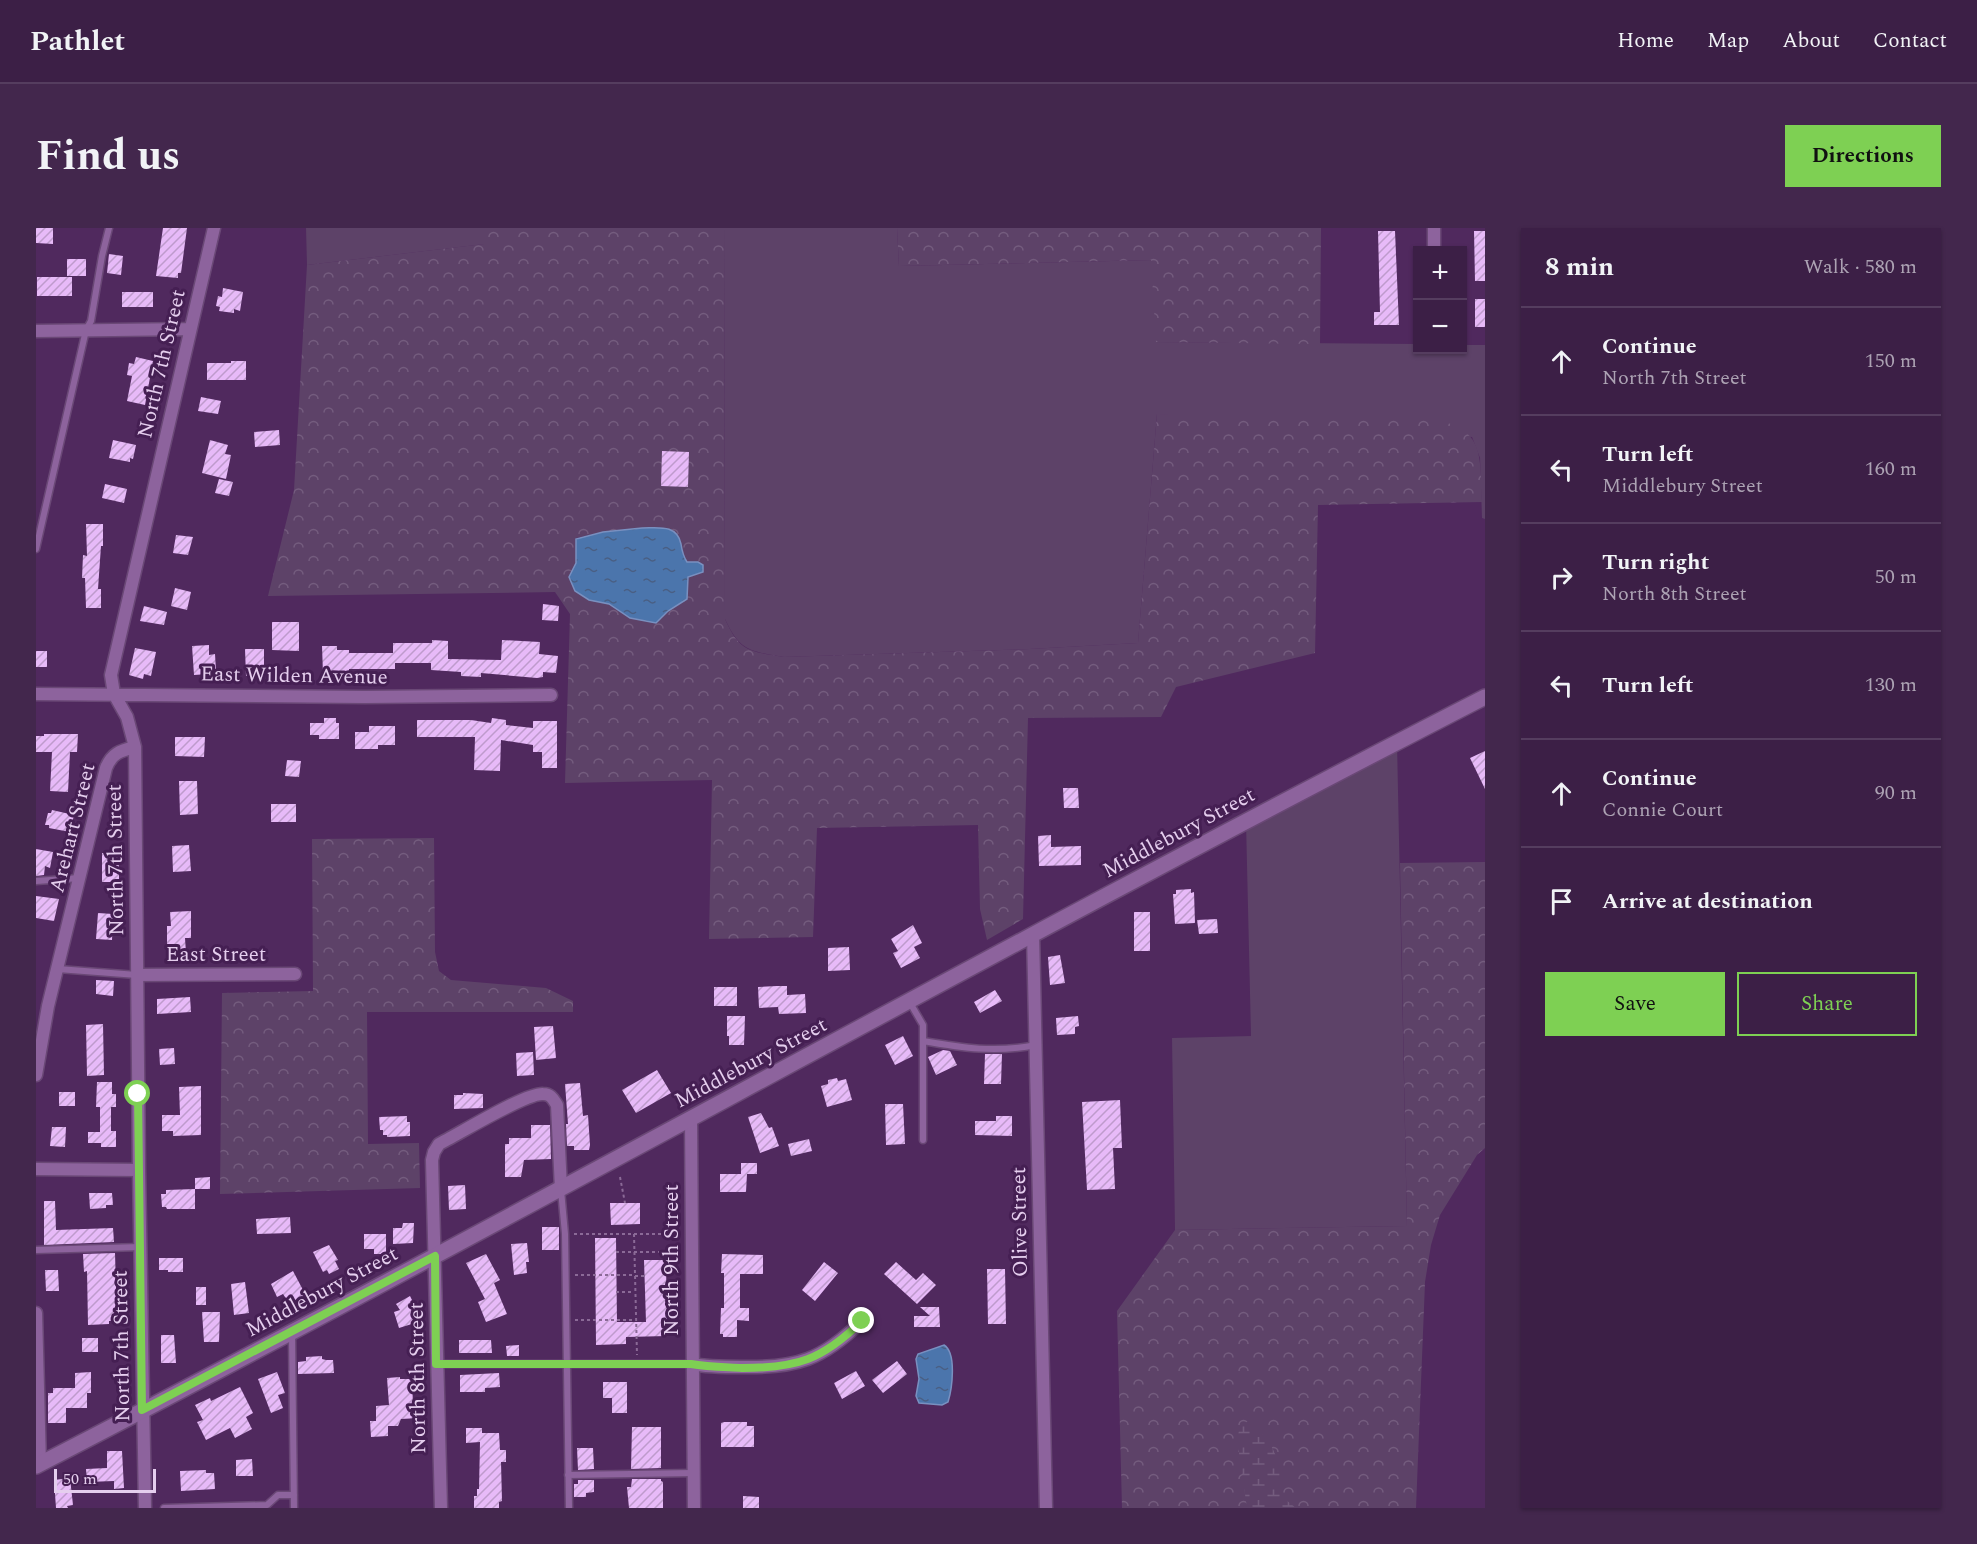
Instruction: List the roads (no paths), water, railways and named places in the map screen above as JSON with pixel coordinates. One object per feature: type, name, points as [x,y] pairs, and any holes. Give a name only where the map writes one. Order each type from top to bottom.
[{"type":"main road","name":"Middlebury Street","points":[[38,1465],[561,1190],[1033,934],[1485,698]]},
{"type":"street","name":"North 7th Street","points":[[145,1508],[135,747],[127,717],[114,694],[111,675],[214,228]]},
{"type":"street","points":[[1434,228],[1434,246]]},
{"type":"street","points":[[36,331],[190,329]]},
{"type":"street","name":"East Wilden Avenue","points":[[36,694],[365,697],[551,695]]},
{"type":"street","name":"Arehart Street","points":[[36,1075],[48,1006],[110,759],[118,751],[135,747]]},
{"type":"street","name":"Olive Street","points":[[1033,934],[1046,1508]]},
{"type":"street","name":"East Street","points":[[137,975],[295,974]]},
{"type":"street","name":"North 8th Street","points":[[441,1508],[432,1161],[434,1152],[439,1144],[527,1096],[544,1094],[551,1096],[557,1105],[561,1190]]},
{"type":"street","name":"North 9th Street","points":[[691,1119],[691,1364],[694,1508]]},
{"type":"street","points":[[36,1169],[139,1170]]},
{"type":"street","points":[[36,1313],[38,1465]]},
{"type":"street","points":[[691,1364],[709,1367],[773,1368],[807,1360],[832,1347],[862,1321]]},
{"type":"lane","points":[[36,549],[86,330],[90,321],[109,228]]},
{"type":"lane","points":[[36,881],[80,878]]},
{"type":"lane","points":[[58,969],[137,975]]},
{"type":"lane","points":[[909,1001],[923,1024],[923,1140]]},
{"type":"lane","points":[[923,1041],[966,1049],[1020,1048],[1036,1045]]},
{"type":"lane","points":[[561,1190],[565,1234],[569,1508]]},
{"type":"lane","points":[[36,1250],[140,1247]]},
{"type":"lane","points":[[292,1332],[294,1508]]},
{"type":"lane","points":[[436,1364],[691,1364]]},
{"type":"lane","points":[[568,1475],[693,1473]]},
{"type":"lane","points":[[164,1508],[267,1505],[278,1495],[294,1495]]},
{"type":"water","points":[[642,528],[671,530],[679,538],[687,562],[698,562],[703,565],[703,572],[688,577],[687,599],[668,611],[656,623],[630,618],[609,604],[589,600],[575,591],[569,577],[576,563],[576,539],[603,532]]},
{"type":"water","points":[[944,1345],[951,1355],[952,1363],[948,1402],[942,1405],[919,1403],[916,1396],[919,1379],[916,1359],[918,1354]]}]
